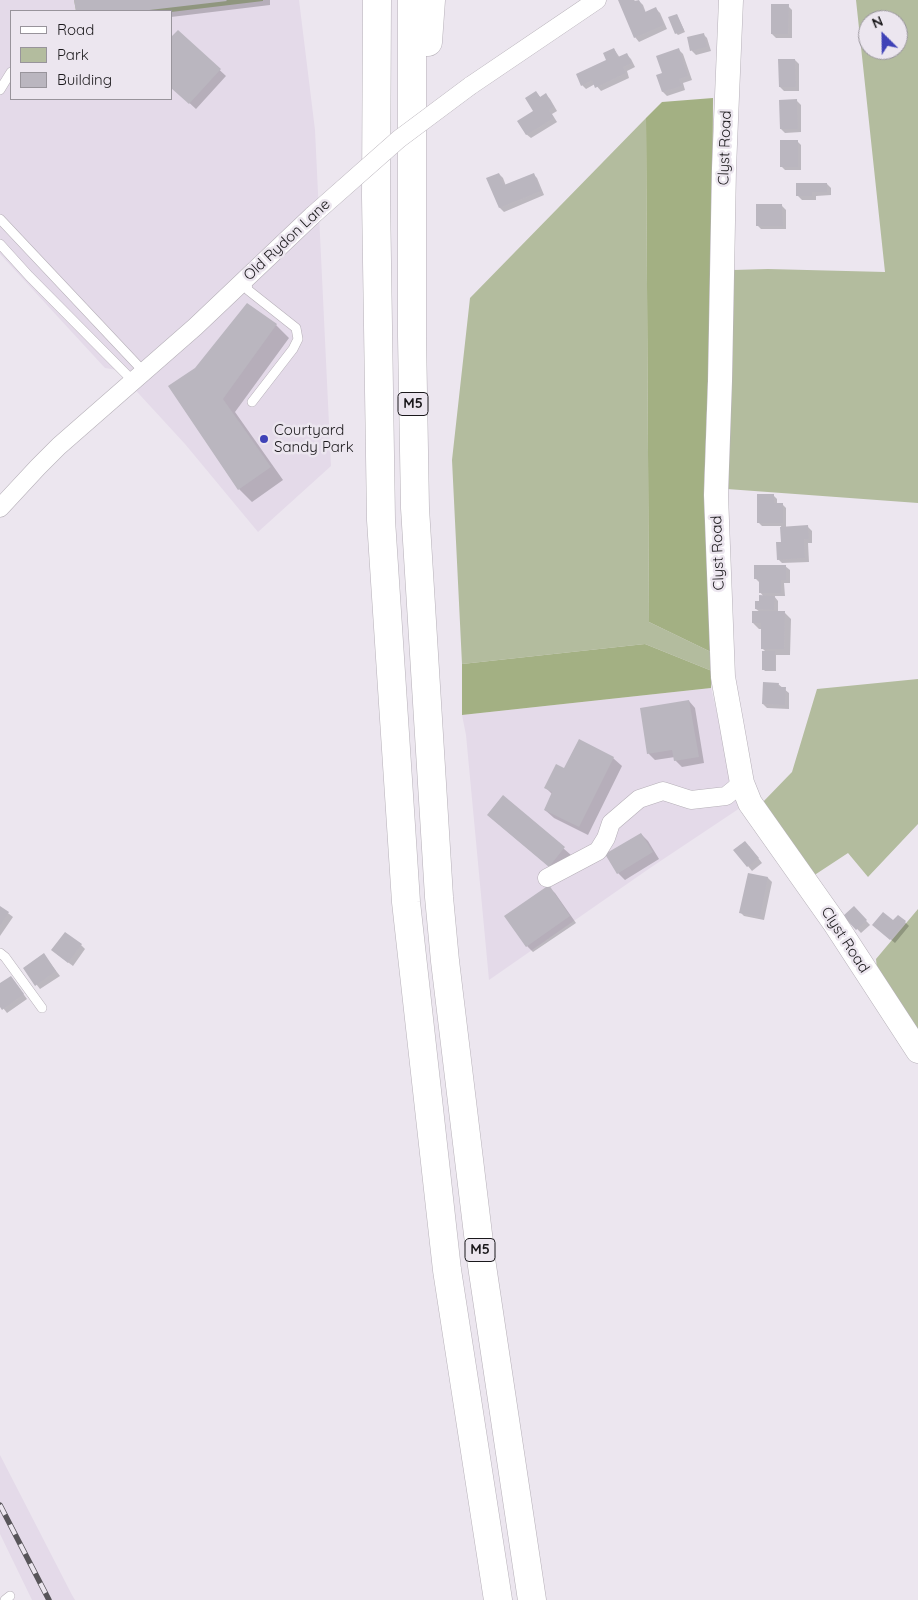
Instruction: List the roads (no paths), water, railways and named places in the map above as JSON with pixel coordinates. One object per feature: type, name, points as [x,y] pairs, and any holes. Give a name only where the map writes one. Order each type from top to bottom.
[{"type":"highway","name":"M5","points":[[358,0],[365,146],[376,197]]},
{"type":"highway","name":"M5","points":[[377,0],[376,197],[381,520],[406,902],[447,1270],[498,1600]]},
{"type":"highway","name":"M5","points":[[412,0],[412,336],[415,508],[439,898],[481,1258],[532,1600]]},
{"type":"highway","name":"M5","points":[[412,182],[431,15],[431,0]]},
{"type":"street","name":"Old Rydon Lane","points":[[0,508],[48,456],[195,327],[313,215],[399,139],[470,86],[597,0]]},
{"type":"street","name":"Clyst Road","points":[[731,0],[724,168],[716,495],[724,677],[742,782],[750,803],[834,922],[918,1051]]},
{"type":"street","points":[[547,878],[598,851],[606,838],[611,823],[640,799],[663,791],[691,800],[726,796],[742,782]]},
{"type":"lane","points":[[0,90],[10,74]]},
{"type":"lane","points":[[0,219],[138,377]]},
{"type":"lane","points":[[0,244],[29,276],[138,377]]},
{"type":"lane","points":[[246,279],[248,290],[296,328],[298,339],[252,402]]},
{"type":"lane","points":[[0,952],[42,1008]]},
{"type":"railway","points":[[0,1505],[49,1600]]},
{"type":"place","name":"Courtyard Sandy Park","points":[[264,439]]}]
